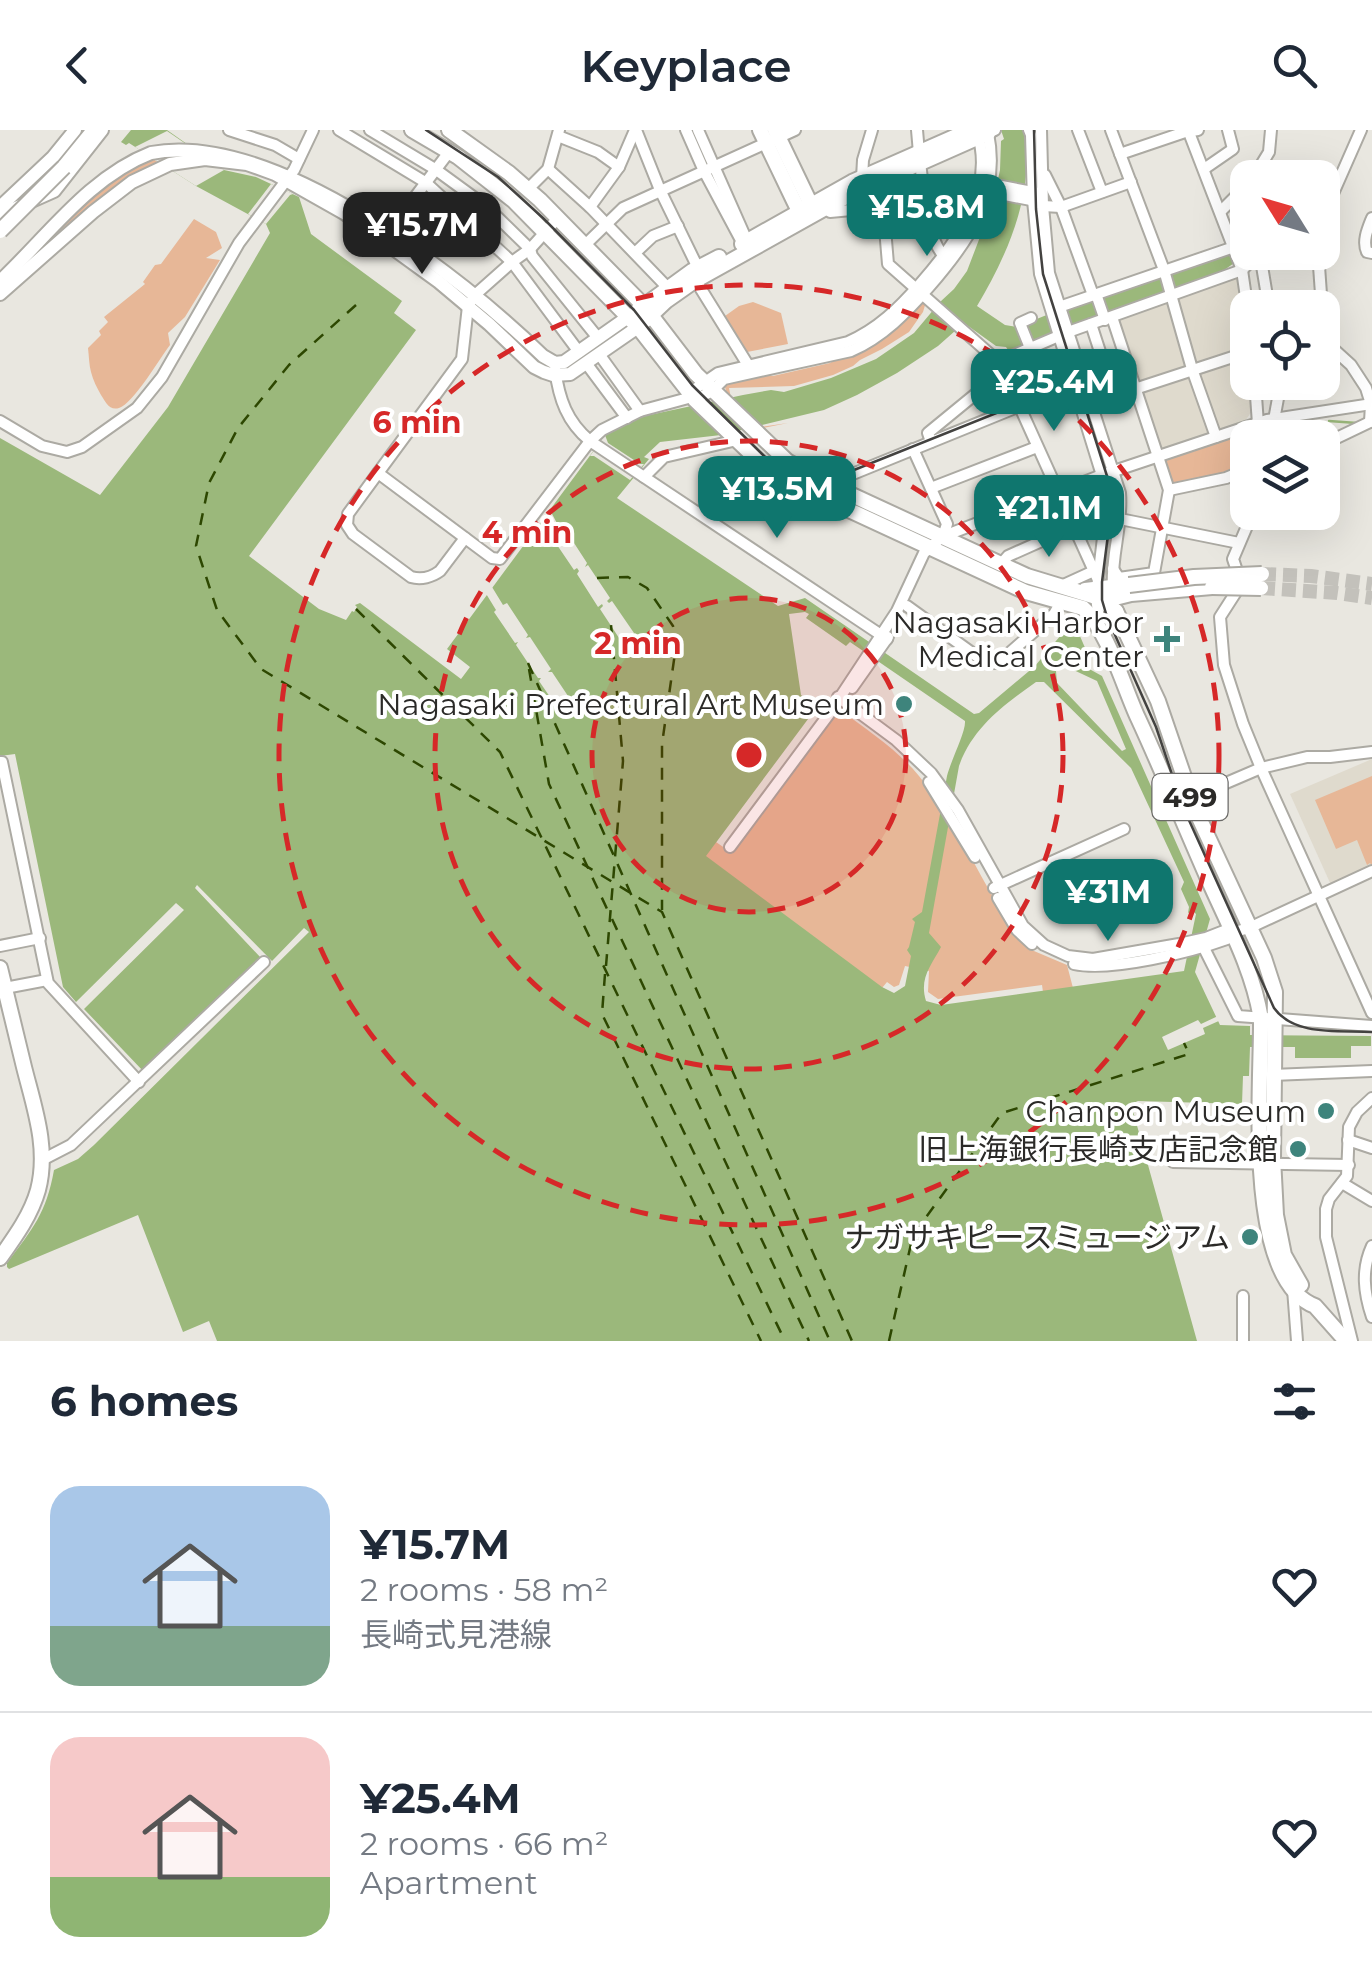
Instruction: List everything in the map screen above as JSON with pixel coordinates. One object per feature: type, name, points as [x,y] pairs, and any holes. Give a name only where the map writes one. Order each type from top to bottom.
[{"type":"highway","points":[[0,219],[85,130]]},
{"type":"highway","points":[[0,232],[50,168],[94,130]]},
{"type":"highway","points":[[412,130],[494,183],[633,322],[668,288],[862,178],[983,132]]},
{"type":"highway","points":[[449,130],[528,189],[648,310]]},
{"type":"highway","points":[[770,135],[811,210]]},
{"type":"highway","points":[[648,310],[745,243],[881,181],[920,158]]},
{"type":"highway","name":"499","points":[[648,310],[713,391],[787,462],[1026,592],[1068,596]]},
{"type":"highway","name":"499","points":[[633,322],[694,398],[782,479],[1001,564],[1068,596],[1090,614],[1154,749],[1249,971],[1268,1034]]},
{"type":"highway","points":[[1068,596],[1103,588],[1130,589],[1170,578],[1262,581]]},
{"type":"highway","points":[[1103,588],[1122,601],[1130,589]]},
{"type":"highway","points":[[1102,634],[1103,588]]},
{"type":"highway","name":"499","points":[[1103,588],[1158,701],[1191,798],[1274,985],[1268,1034],[1269,1240],[1290,1286],[1349,1341]]},
{"type":"highway","points":[[0,968],[38,1119],[42,1160],[34,1200],[24,1223],[0,1258]]},
{"type":"highway","name":"499","points":[[1267,1164],[1284,1254],[1315,1306]]},
{"type":"main road","points":[[0,207],[50,168],[75,130]]},
{"type":"main road","points":[[50,168],[42,174],[58,184],[102,130]]},
{"type":"main road","points":[[0,281],[98,186],[124,166],[163,149],[221,146],[266,157],[388,234],[476,294],[555,369]]},
{"type":"main road","points":[[0,294],[108,200],[157,169],[184,161],[218,159],[290,174]]},
{"type":"main road","points":[[0,219],[55,190],[78,160]]},
{"type":"main road","points":[[50,168],[55,190]]},
{"type":"main road","points":[[388,234],[534,367],[555,369],[564,362],[599,354],[633,322]]},
{"type":"main road","points":[[582,357],[598,338],[633,322]]},
{"type":"street","points":[[229,130],[275,145],[290,174]]},
{"type":"street","points":[[0,421],[42,446],[68,452],[82,447],[137,408],[162,377],[238,244],[290,174],[313,130]]},
{"type":"street","points":[[339,130],[424,182],[512,262],[627,418]]},
{"type":"street","points":[[370,130],[436,168],[487,206],[530,249],[598,338]]},
{"type":"street","points":[[590,207],[619,167],[635,130]]},
{"type":"street","points":[[635,130],[697,274],[748,365]]},
{"type":"street","points":[[686,130],[745,243]]},
{"type":"street","points":[[698,130],[709,170]]},
{"type":"street","points":[[585,245],[623,208],[709,170],[770,135],[795,130]]},
{"type":"street","points":[[862,178],[872,130]]},
{"type":"street","points":[[916,130],[937,251],[947,260]]},
{"type":"street","points":[[1029,130],[1034,197],[1055,309],[1092,403],[1108,473],[1103,588]]},
{"type":"street","points":[[1034,197],[1042,170],[1041,130]]},
{"type":"street","points":[[1078,130],[1102,192]]},
{"type":"street","points":[[1111,130],[1164,270],[1216,437]]},
{"type":"street","points":[[1204,169],[1232,149],[1228,130]]},
{"type":"street","points":[[1264,160],[1269,152],[1271,130]]},
{"type":"street","points":[[1340,178],[1361,130]]},
{"type":"street","points":[[1120,154],[1192,131],[1230,236]]},
{"type":"street","points":[[378,473],[492,558],[502,558],[602,430],[640,411],[713,391],[724,379],[851,351],[895,322],[947,260],[986,187],[983,132]]},
{"type":"street","points":[[528,189],[548,169],[559,133],[619,167]]},
{"type":"street","points":[[388,234],[449,152]]},
{"type":"street","points":[[548,169],[668,288]]},
{"type":"street","points":[[908,606],[992,665],[1054,614],[1068,596],[1103,588],[1119,578],[1154,573],[1169,490],[1108,318],[1042,170]]},
{"type":"street","points":[[881,181],[888,264],[1000,363],[1103,588]]},
{"type":"street","points":[[811,210],[830,212],[926,203],[971,196],[986,187],[1061,207],[1131,182]]},
{"type":"street","points":[[1221,211],[1230,202]]},
{"type":"street","points":[[465,538],[440,571],[419,578],[348,529],[347,518],[459,364],[468,306],[476,294],[530,249],[558,218]]},
{"type":"street","points":[[1372,218],[1365,247],[1372,253]]},
{"type":"street","points":[[635,254],[653,236],[678,226]]},
{"type":"street","points":[[1055,309],[1230,248]]},
{"type":"street","points":[[1242,272],[1245,290]]},
{"type":"street","points":[[931,442],[928,433],[978,392],[1000,363],[1030,348],[1242,272],[1262,272],[1266,290]]},
{"type":"street","points":[[713,391],[718,374],[860,337],[919,291]]},
{"type":"street","points":[[1026,321],[1030,348]]},
{"type":"street","points":[[1091,324],[1114,395]]},
{"type":"street","points":[[1063,334],[1071,380],[1108,473],[1120,493],[1120,519],[1103,588]]},
{"type":"street","points":[[599,354],[640,411]]},
{"type":"street","points":[[1340,355],[1360,376],[1372,404],[1371,423],[1340,437]]},
{"type":"street","points":[[1092,403],[1230,357]]},
{"type":"street","points":[[555,369],[568,418],[593,444],[881,641]]},
{"type":"street","points":[[802,489],[828,484],[913,450],[1083,376]]},
{"type":"street","points":[[1278,400],[1274,420],[1372,404]]},
{"type":"street","points":[[881,641],[924,554],[938,542],[1058,491],[1230,433]]},
{"type":"street","points":[[642,475],[664,457],[738,440]]},
{"type":"street","points":[[931,488],[1038,447]]},
{"type":"street","points":[[730,847],[908,606],[947,524],[913,450]]},
{"type":"street","points":[[1169,490],[1230,476]]},
{"type":"street","points":[[1120,519],[1239,543]]},
{"type":"street","points":[[1001,564],[1008,556],[1073,527]]},
{"type":"street","points":[[1245,530],[1234,559],[1240,580],[1220,618],[1224,665],[1261,768],[1372,1013]]},
{"type":"street","points":[[836,704],[892,743],[940,791],[1020,934],[1052,957],[1088,966],[1227,939],[1232,932],[1249,928],[1372,870]]},
{"type":"street","points":[[1191,798],[1261,768],[1307,757],[1372,752]]},
{"type":"street","points":[[0,762],[47,980],[139,1082]]},
{"type":"street","points":[[996,887],[1124,829]]},
{"type":"street","points":[[0,946],[40,938]]},
{"type":"street","points":[[1205,943],[1238,1016],[1268,1034],[1372,1026]]},
{"type":"street","points":[[42,1160],[70,1145],[264,962]]},
{"type":"street","points":[[5,988],[47,980]]},
{"type":"street","points":[[1268,1076],[1372,1070]]},
{"type":"street","points":[[1349,1341],[1326,1237],[1327,1202],[1346,1176],[1352,1121],[1372,1098]]},
{"type":"street","points":[[1348,1140],[1372,1148]]},
{"type":"street","points":[[1173,1162],[1349,1165]]},
{"type":"street","points":[[1342,1182],[1372,1201]]},
{"type":"street","points":[[1372,1246],[1364,1278],[1372,1317]]},
{"type":"street","points":[[1290,1286],[1297,1341]]},
{"type":"street","points":[[1243,1296],[1243,1341]]},
{"type":"shaded area","points":[[131,130],[167,130],[224,170],[256,177],[299,197],[311,234],[402,301],[394,313],[416,330],[249,556],[319,609],[346,620],[360,603],[461,679],[470,667],[447,649],[606,434],[640,417],[771,390],[784,392],[831,378],[876,359],[914,333],[967,271],[993,203],[1004,139],[1001,130],[1023,130],[1023,198],[999,266],[977,306],[1005,325],[1017,327],[1230,251],[1230,266],[1220,273],[1019,349],[996,346],[964,323],[897,373],[824,410],[721,435],[660,442],[644,457],[649,459],[617,498],[778,606],[805,598],[974,714],[1035,666],[1061,635],[1076,627],[1086,650],[1073,660],[1102,676],[1210,919],[1195,972],[1220,1025],[1250,1026],[1250,1035],[1371,1036],[1371,1046],[1351,1046],[1351,1058],[1295,1058],[1295,1047],[1250,1047],[1249,1076],[1243,1076],[1242,1104],[1131,1104],[1197,1341],[217,1341],[209,1321],[183,1332],[138,1215],[7,1267],[42,1210],[54,1170],[78,1159],[94,1145],[309,932],[304,928],[272,961],[197,885],[195,888],[261,958],[144,1072],[84,1009],[184,910],[176,903],[76,1002],[63,987],[15,754],[0,756],[0,438],[100,495],[168,407],[270,233],[266,224],[129,143],[121,142]],"holes":[[[789,614],[809,614],[806,618],[846,646],[850,642],[965,721],[947,776],[922,912],[912,919],[915,922],[907,950],[911,956],[905,986],[894,993],[706,856],[817,707],[801,695]],[[1065,666],[1097,681],[1126,749],[1122,751],[1057,683],[1056,671]],[[1036,682],[1044,682],[1131,768],[1184,882],[1181,889],[1188,913],[1196,914],[1184,971],[941,1005],[926,1001],[925,979],[941,947],[929,933],[959,766],[981,728]]]},
{"type":"shaded area","points":[[150,157],[159,163],[25,265],[101,187]]},
{"type":"shaded area","points":[[194,219],[216,232],[222,248],[206,258],[220,260],[185,317],[168,333],[170,345],[146,380],[125,405],[113,408],[94,381],[88,348],[108,322],[104,317],[145,284],[155,265],[161,264]]},
{"type":"shaded area","points":[[1239,278],[1240,290],[1230,290],[1230,400],[1251,400],[1252,411],[1246,420],[1230,420],[1230,426],[1158,450],[1116,320]]},
{"type":"shaded area","points":[[753,302],[781,313],[788,344],[747,352],[725,316]]},
{"type":"shaded area","points":[[926,302],[909,332],[833,375],[794,386],[729,388],[731,398],[761,427],[788,423],[763,428],[779,445],[728,398],[728,382],[830,363]]},
{"type":"shaded area","points":[[1230,436],[1230,472],[1223,476],[1172,487],[1164,464],[1172,455]]},
{"type":"shaded area","points":[[837,711],[882,741],[919,776],[1018,937],[1034,951],[1067,965],[1073,988],[1043,992],[1042,985],[938,999],[928,992],[929,971],[905,966],[899,985],[894,987],[887,982],[882,988],[705,856],[716,842],[729,851]]},
{"type":"shaded area","points":[[1372,759],[1372,867],[1331,885],[1290,794]]},
{"type":"shaded area","points":[[1372,776],[1372,866],[1367,865],[1357,840],[1336,849],[1315,800]]},
{"type":"pier","points":[[167,131],[224,170],[196,186],[135,147]]},
{"type":"pier","points":[[271,184],[293,194],[266,224],[248,214]]},
{"type":"pier","points":[[605,435],[608,443],[644,464],[630,480],[590,456]]},
{"type":"pier","points":[[550,510],[561,531],[565,529],[587,563],[585,567],[588,565],[610,598],[607,601],[612,601],[634,633],[621,641],[600,609],[602,604],[598,607],[577,574],[579,571],[574,570],[540,516]]},
{"type":"pier","points":[[492,587],[503,605],[507,603],[528,635],[526,638],[530,637],[551,669],[548,672],[552,672],[574,705],[561,713],[516,645],[518,642],[494,612],[485,592]]},
{"type":"pier","points":[[1218,1016],[1221,1020],[1203,1028],[1205,1034],[1168,1050],[1162,1037],[1198,1020],[1201,1024]]},
{"type":"waterway","points":[[1340,422],[1357,423]]},
{"type":"ferry route","points":[[356,305],[289,365],[238,428],[209,483],[196,546],[217,610],[261,669],[662,912],[852,1341]]},
{"type":"ferry route","points":[[597,578],[628,577],[647,588],[673,626],[676,646],[662,744],[662,910]]},
{"type":"ferry route","points":[[356,609],[500,752],[785,1341]]},
{"type":"ferry route","points":[[606,966],[623,761],[611,625]]},
{"type":"ferry route","points":[[528,663],[830,1341]]},
{"type":"ferry route","points":[[529,669],[549,784],[608,911]]},
{"type":"ferry route","points":[[612,919],[809,1341]]},
{"type":"ferry route","points":[[605,974],[602,1014],[761,1341]]},
{"type":"ferry route","points":[[889,1341],[913,1235],[1002,1113],[1189,1054],[1184,1043]]},
{"type":"tunnel","points":[[1262,574],[1372,584]]},
{"type":"tunnel","points":[[1261,588],[1372,598]]},
{"type":"tram line","points":[[426,130],[498,177],[543,218],[634,310],[692,385],[768,460],[801,480],[834,478],[1059,388],[1070,380],[1073,362]]},
{"type":"tram line","points":[[1034,130],[1043,274],[1113,495],[1102,582],[1107,617],[1156,727],[1183,807],[1274,1008],[1306,1028],[1372,1032]]},
{"type":"place","name":"Nagasaki Harbor Medical Center","points":[[1167,639]]},
{"type":"place","name":"Nagasaki Prefectural Art Museum","points":[[904,704]]},
{"type":"place","name":"Chanpon Museum","points":[[1326,1111]]},
{"type":"place","name":"旧上海銀行長崎支店記念館","points":[[1298,1149]]},
{"type":"place","name":"ナガサキピースミュージアム","points":[[1250,1237]]}]
